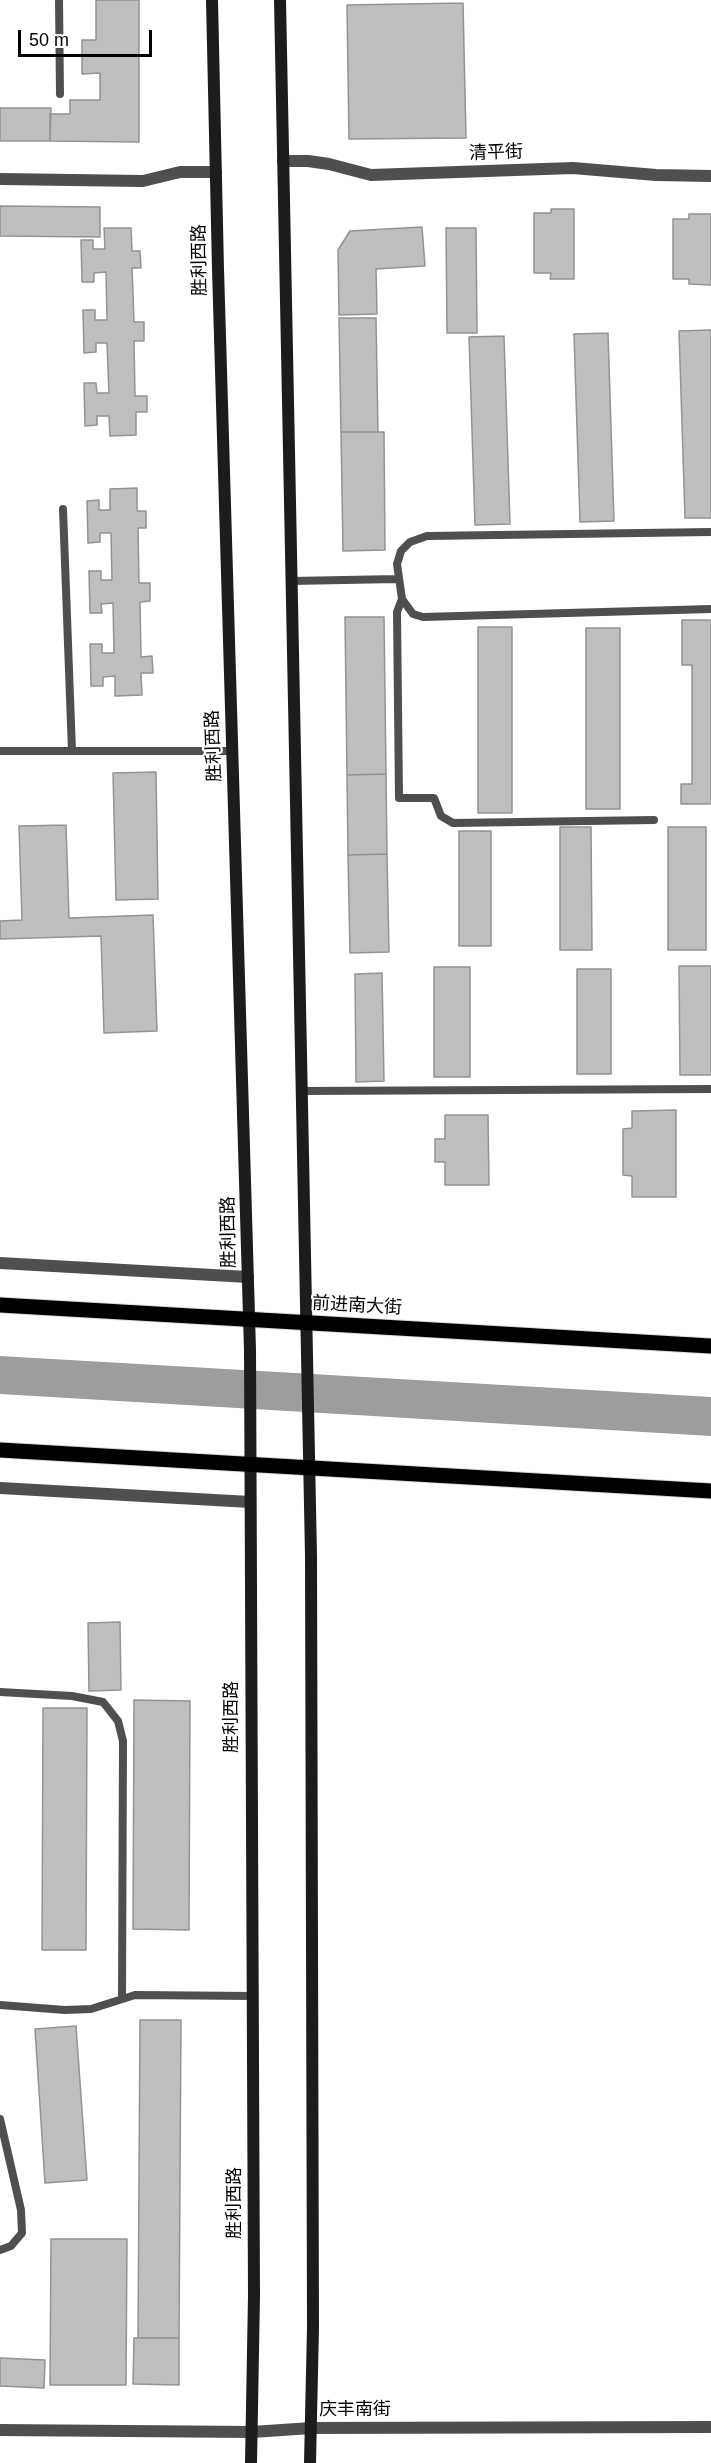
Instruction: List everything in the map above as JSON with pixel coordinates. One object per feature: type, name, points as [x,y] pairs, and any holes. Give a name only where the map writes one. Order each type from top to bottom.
[{"type":"main road","name":"胜利西路","points":[[212,0],[250,1350],[254,2296],[252,2463]]},
{"type":"main road","points":[[280,0],[309,1468],[313,2327],[310,2463]]},
{"type":"main road","name":"前进南大街","points":[[0,1305],[711,1346]]},
{"type":"main road","points":[[0,1449],[711,1491]]},
{"type":"street","name":"清平街","points":[[283,161],[329,164],[371,174],[573,168],[656,175],[711,176]]},
{"type":"street","points":[[0,179],[142,181],[180,172],[216,172]]},
{"type":"street","points":[[0,1263],[248,1277]]},
{"type":"street","points":[[0,1488],[250,1502]]},
{"type":"street","name":"庆丰南街","points":[[0,2430],[252,2432],[311,2428],[711,2427]]},
{"type":"lane","points":[[59,0],[60,94]]},
{"type":"lane","points":[[63,509],[72,751]]},
{"type":"lane","points":[[711,532],[427,536],[410,542],[402,551],[397,564],[397,579],[402,599],[413,614],[423,617],[711,609]]},
{"type":"lane","points":[[291,581],[397,579]]},
{"type":"lane","points":[[402,599],[397,612],[399,798],[435,798],[441,816],[453,823],[654,820]]},
{"type":"lane","points":[[0,751],[232,751]]},
{"type":"lane","points":[[302,1090],[711,1089]]},
{"type":"lane","points":[[0,1692],[72,1696],[103,1702],[118,1721],[123,1741],[122,1999]]},
{"type":"lane","points":[[0,2005],[65,2010],[92,2009],[135,1995],[252,1996]]},
{"type":"lane","points":[[0,2119],[21,2210],[22,2233],[11,2246],[0,2250]]},
{"type":"shaded area","points":[[0,1356],[711,1397],[711,1436],[0,1394]]},
{"type":"building","points":[[96,0],[139,0],[139,142],[50,141],[50,114],[70,114],[70,100],[100,100],[100,73],[82,74],[82,40],[96,40]]},
{"type":"building","points":[[463,3],[466,138],[349,139],[347,5]]},
{"type":"building","points":[[0,108],[51,108],[50,141],[0,141]]},
{"type":"building","points":[[0,206],[100,207],[100,237],[0,236]]},
{"type":"building","points":[[551,209],[574,209],[574,279],[550,279],[551,273],[534,273],[534,213],[551,213]]},
{"type":"building","points":[[689,214],[711,214],[711,285],[689,284],[689,279],[673,279],[673,219],[689,219]]},
{"type":"building","points":[[422,227],[425,266],[376,269],[377,314],[339,315],[338,250],[350,231]]},
{"type":"building","points":[[104,228],[131,228],[132,251],[140,251],[141,268],[132,268],[134,322],[144,322],[144,341],[134,341],[135,396],[147,396],[147,412],[136,412],[136,435],[110,436],[109,416],[97,416],[97,425],[85,426],[84,383],[96,383],[97,393],[109,393],[107,343],[96,343],[96,352],[84,353],[83,310],[95,310],[95,320],[107,320],[106,272],[94,273],[94,282],[82,282],[81,240],[93,240],[93,249],[105,249]]},
{"type":"building","points":[[446,228],[476,228],[477,333],[447,333]]},
{"type":"building","points":[[339,318],[376,318],[378,432],[341,432]]},
{"type":"building","points":[[711,330],[711,518],[685,518],[679,331]]},
{"type":"building","points":[[608,333],[614,521],[580,522],[574,334]]},
{"type":"building","points":[[504,336],[510,524],[475,525],[469,337]]},
{"type":"building","points":[[341,432],[384,432],[385,550],[343,551]]},
{"type":"building","points":[[137,488],[137,511],[146,511],[146,528],[138,528],[139,583],[150,583],[150,601],[140,602],[141,657],[152,656],[153,673],[141,673],[142,695],[115,696],[115,676],[103,677],[103,686],[91,686],[90,644],[102,644],[102,653],[114,653],[113,603],[101,604],[102,613],[90,613],[89,571],[101,571],[101,580],[112,580],[111,533],[100,533],[100,542],[88,543],[87,501],[99,500],[99,510],[110,510],[110,489]]},
{"type":"building","points":[[345,617],[384,617],[386,774],[347,775]]},
{"type":"building","points":[[682,620],[711,620],[711,804],[681,804],[681,784],[692,784],[692,665],[682,665]]},
{"type":"building","points":[[478,627],[512,627],[512,813],[478,813]]},
{"type":"building","points":[[586,628],[620,628],[620,809],[586,809]]},
{"type":"building","points":[[156,772],[158,899],[116,900],[113,773]]},
{"type":"building","points":[[386,774],[387,854],[348,855],[347,775]]},
{"type":"building","points":[[66,825],[69,918],[153,915],[157,1031],[104,1033],[101,936],[0,939],[0,921],[22,920],[19,826]]},
{"type":"building","points":[[560,827],[591,827],[592,950],[560,950]]},
{"type":"building","points":[[668,827],[706,827],[706,950],[668,950]]},
{"type":"building","points":[[459,831],[491,831],[491,946],[459,946]]},
{"type":"building","points":[[387,854],[389,952],[350,953],[348,855]]},
{"type":"building","points":[[679,966],[711,966],[711,1075],[680,1075]]},
{"type":"building","points":[[434,967],[470,967],[470,1077],[434,1077]]},
{"type":"building","points":[[577,969],[611,969],[611,1074],[577,1074]]},
{"type":"building","points":[[382,973],[384,1081],[356,1082],[355,974]]},
{"type":"building","points":[[676,1110],[676,1197],[632,1197],[632,1176],[623,1175],[623,1129],[632,1128],[632,1111]]},
{"type":"building","points":[[445,1115],[488,1115],[489,1185],[445,1185],[445,1162],[435,1162],[435,1139],[445,1139]]},
{"type":"building","points":[[120,1622],[121,1690],[89,1691],[88,1623]]},
{"type":"building","points":[[134,1700],[190,1701],[189,1930],[133,1929]]},
{"type":"building","points":[[43,1708],[87,1708],[86,1950],[42,1950]]},
{"type":"building","points":[[140,2020],[181,2020],[179,2338],[138,2338]]},
{"type":"building","points":[[76,2026],[87,2180],[45,2183],[35,2029]]},
{"type":"building","points":[[51,2239],[127,2239],[126,2385],[50,2385]]},
{"type":"building","points":[[134,2338],[179,2338],[179,2385],[133,2384]]},
{"type":"building","points":[[0,2358],[45,2360],[44,2388],[0,2386]]}]
